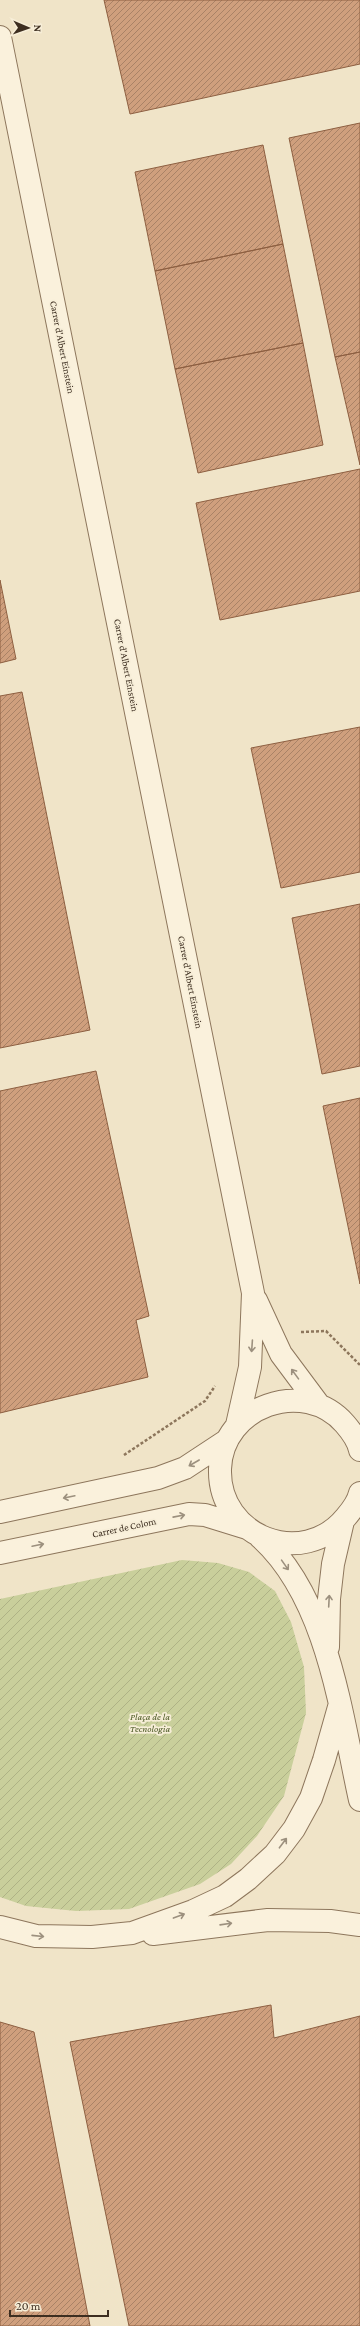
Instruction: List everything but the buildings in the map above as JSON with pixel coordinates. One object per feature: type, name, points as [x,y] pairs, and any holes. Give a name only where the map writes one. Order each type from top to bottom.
[{"type":"street","name":"Carrer d'Albert Einstein","points":[[0,37],[253,1293],[281,1354],[319,1405]]},
{"type":"street","name":"Carrer d'Albert Einstein","points":[[253,1293],[250,1367],[232,1433],[220,1468],[223,1495],[237,1519],[282,1559],[298,1583],[328,1654]]},
{"type":"street","points":[[0,1512],[158,1478],[185,1468],[232,1433],[250,1413],[266,1404],[278,1401],[302,1400],[319,1405],[350,1421],[352,1432],[360,1450]]},
{"type":"street","points":[[360,1495],[343,1521],[333,1564],[329,1599],[328,1654],[360,1800]]},
{"type":"street","name":"Carrer de Colom","points":[[0,1553],[189,1514],[205,1515],[278,1542],[298,1544],[318,1539],[336,1529],[343,1521]]},
{"type":"street","points":[[132,1933],[192,1911],[225,1896],[248,1879],[275,1854],[294,1829],[311,1798],[324,1760],[339,1707]]},
{"type":"street","points":[[0,1927],[36,1936],[92,1937],[132,1933],[161,1935],[268,1920],[330,1921],[360,1925]]},
{"type":"path","points":[[271,1334],[326,1330],[360,1365]]},
{"type":"path","points":[[121,1457],[205,1401],[218,1382]]},
{"type":"green space","name":"Plaça de la Tecnologia","points":[[182,1560],[218,1563],[249,1572],[275,1591],[291,1622],[304,1667],[306,1713],[284,1796],[257,1836],[231,1864],[200,1884],[129,1909],[76,1911],[26,1906],[0,1897],[0,1599]]}]
